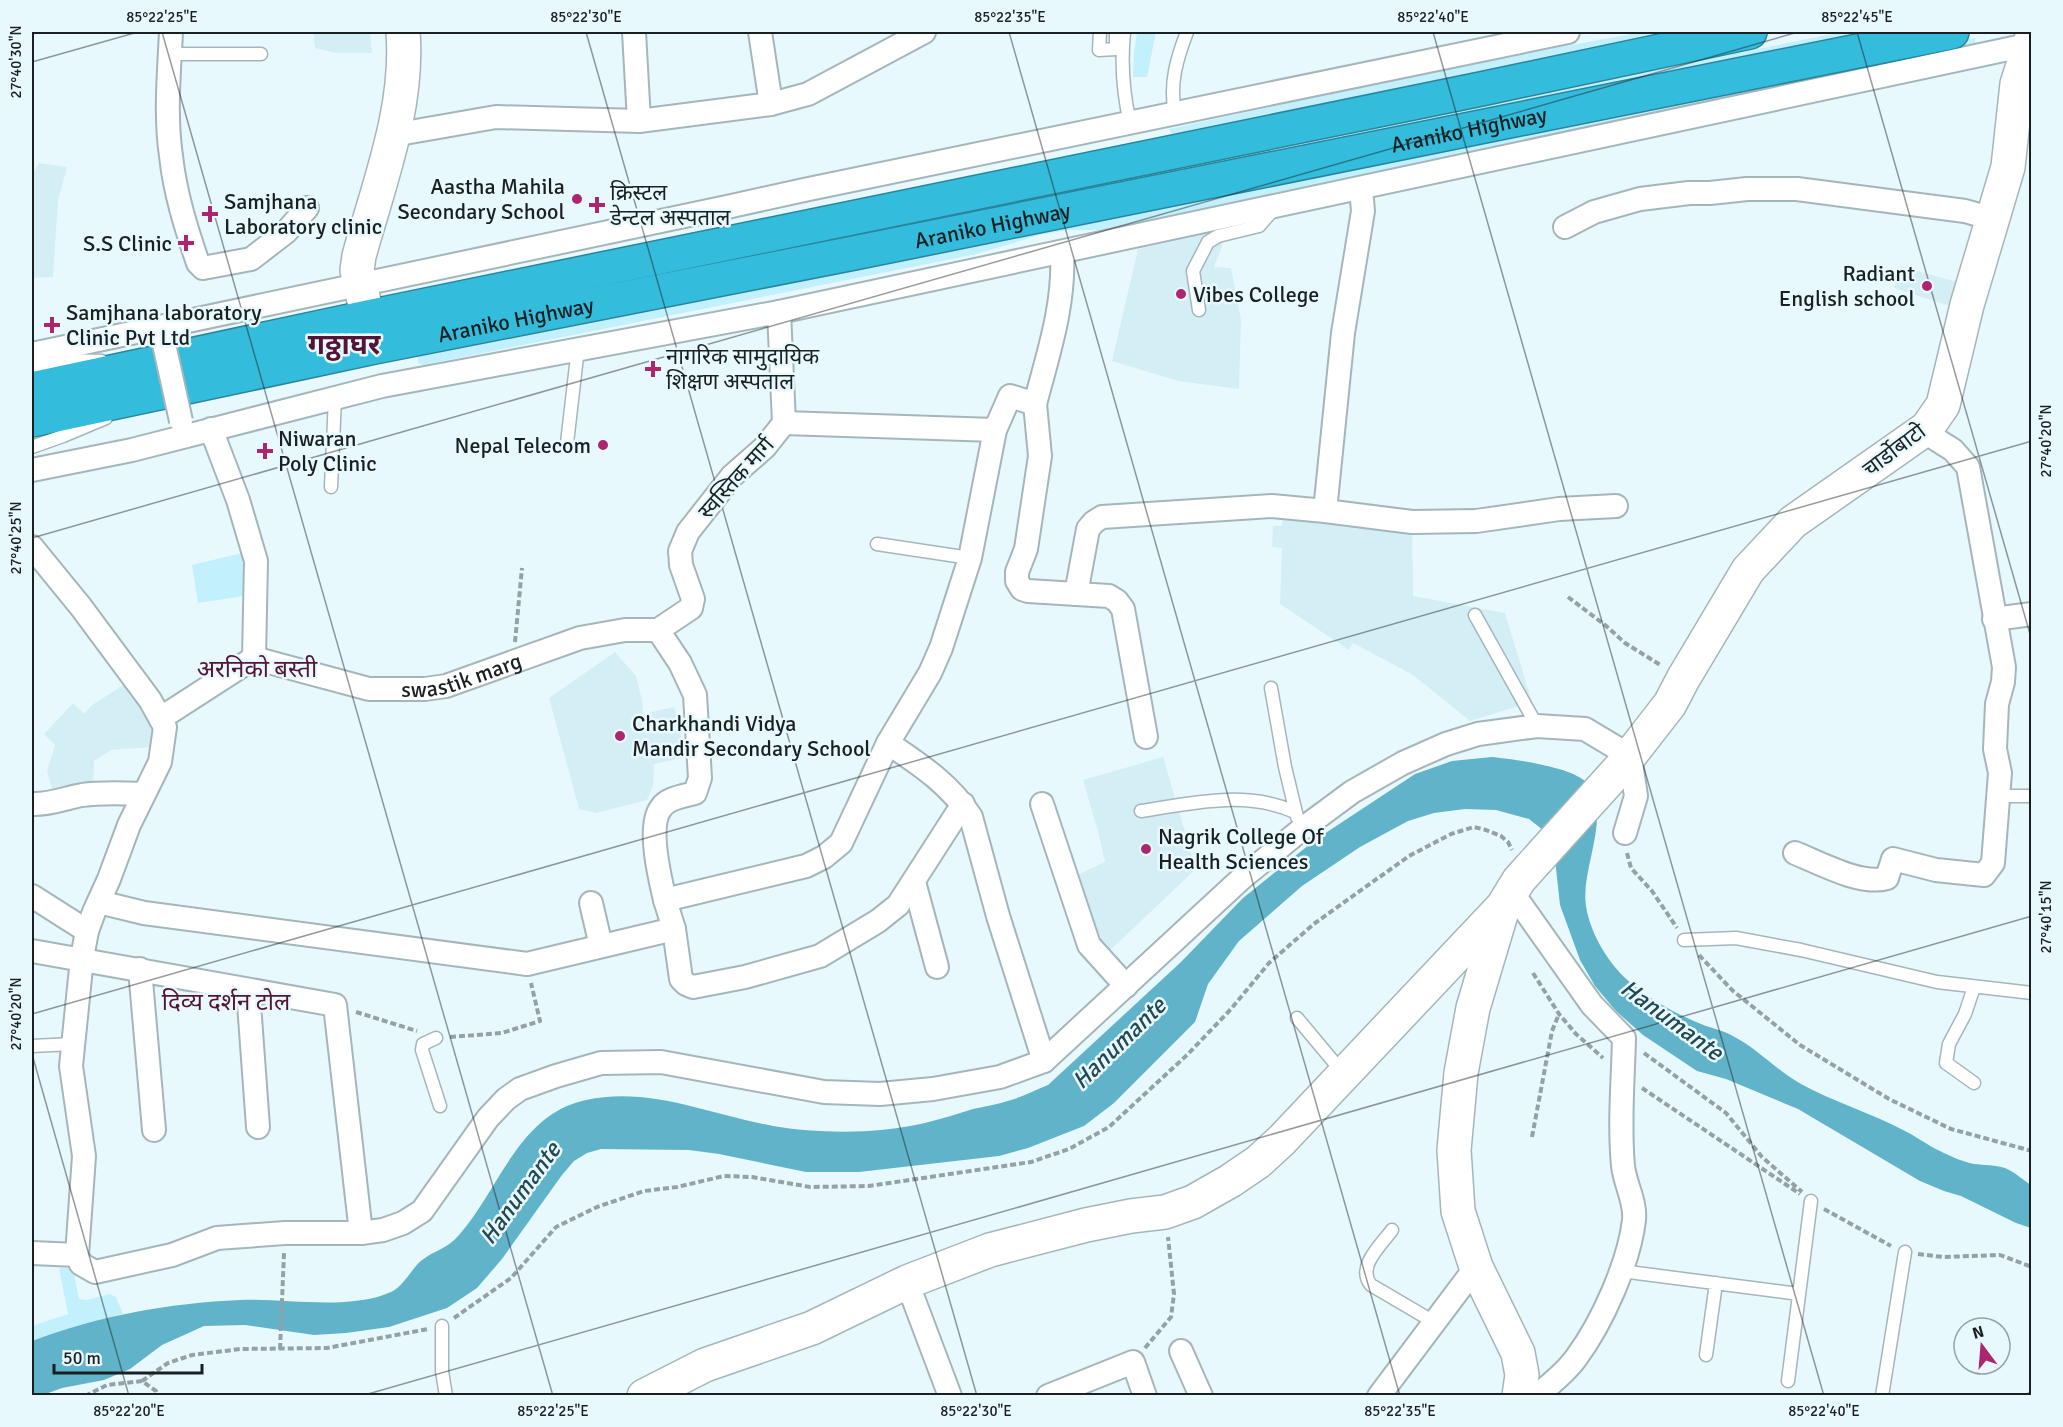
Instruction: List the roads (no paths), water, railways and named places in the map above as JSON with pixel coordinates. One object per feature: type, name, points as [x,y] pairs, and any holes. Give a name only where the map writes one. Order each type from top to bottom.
[{"type":"highway","name":"Araniko Highway","points":[[32,420],[176,389],[371,332],[1481,88],[1750,32]]},
{"type":"highway","name":"Araniko Highway","points":[[32,389],[162,353],[371,332],[855,253],[1952,32]]},
{"type":"street","points":[[381,386],[357,270],[393,135],[404,80],[404,32]]},
{"type":"street","points":[[634,32],[639,121]]},
{"type":"street","points":[[760,32],[771,104]]},
{"type":"street","points":[[393,135],[496,117],[639,121],[771,104],[808,94],[924,32]]},
{"type":"street","points":[[32,354],[1457,53],[1568,32]]},
{"type":"street","points":[[32,470],[132,450],[381,386],[779,312],[1361,189],[2031,42]]},
{"type":"street","name":"चार्डोबाटो","points":[[652,1394],[705,1365],[812,1328],[907,1282],[990,1250],[1086,1225],[1165,1212],[1193,1202],[1258,1162],[1282,1140],[1516,886],[1625,761],[1670,704],[1748,570],[1793,522],[1927,428],[1943,405],[1967,305],[2008,167],[2017,84],[2031,42]]},
{"type":"street","points":[[171,43],[168,110],[171,156],[180,205],[198,263],[203,268],[251,259],[286,232],[307,208]]},
{"type":"street","points":[[1325,512],[1343,333],[1363,211],[1361,189]]},
{"type":"street","points":[[1565,227],[1594,212],[1640,199],[1747,189],[1797,189],[1965,211],[1993,219]]},
{"type":"street","points":[[1062,252],[1064,279],[1059,312],[1035,404],[1040,456],[1026,549],[1017,572],[1017,582],[1022,589],[1028,591],[1109,596],[1117,601],[1123,609],[1146,737]]},
{"type":"street","points":[[779,312],[784,423],[996,430]]},
{"type":"street","points":[[162,353],[181,421]]},
{"type":"street","points":[[665,900],[795,869],[824,857],[841,843],[888,742],[930,672],[941,648],[970,558],[996,430],[1010,396],[1035,404]]},
{"type":"street","name":"स्वस्तिक मार्ग","points":[[658,630],[691,608],[693,599],[681,565],[680,551],[688,532],[732,476],[765,447],[784,423]]},
{"type":"street","points":[[1795,853],[1851,875],[1878,881],[1887,878],[1893,859],[1936,870],[1984,875],[1993,863],[2000,773],[1995,748],[1997,704],[2003,682],[2004,667],[1968,467],[1953,450],[1934,438],[1927,428]]},
{"type":"street","points":[[161,718],[254,658],[256,561],[238,500],[211,429]]},
{"type":"street","points":[[1076,594],[1088,529],[1102,517],[1272,506],[1412,522],[1476,521],[1559,509],[1616,506]]},
{"type":"street","points":[[32,547],[81,607],[161,718],[165,727],[160,762],[143,794],[87,931],[82,958],[71,1066],[84,1156],[77,1255],[81,1264],[95,1272],[172,1255],[217,1238],[285,1233],[361,1233],[383,1230],[403,1223],[422,1211],[488,1118],[520,1089],[601,1063],[661,1062],[824,1092],[880,1094],[933,1089],[989,1079],[1044,1061],[1242,878],[1299,820],[1402,763],[1446,744],[1478,734],[1537,726],[1585,729],[1625,761],[1636,796],[1625,833]]},
{"type":"street","points":[[1994,619],[2031,614]]},
{"type":"street","name":"swastik marg","points":[[254,658],[369,689],[399,690],[446,686],[580,638],[625,630],[658,630]]},
{"type":"street","points":[[658,630],[680,663],[695,694],[700,778],[695,794],[671,800],[661,808],[656,824],[656,865],[674,929],[681,979],[686,984],[693,987],[745,977],[819,956],[878,921],[898,905],[963,804]]},
{"type":"street","points":[[888,742],[932,773],[963,804],[970,818],[1044,1061]]},
{"type":"street","points":[[32,804],[54,803],[81,795],[143,794]]},
{"type":"street","points":[[1042,804],[1089,945],[1126,986]]},
{"type":"street","points":[[914,882],[937,968]]},
{"type":"street","points":[[1516,886],[1592,1005],[1624,1038],[1623,1170],[1635,1217],[1629,1248],[1621,1271],[1595,1328],[1576,1358],[1560,1377],[1540,1393],[1520,1392],[1522,1375],[1518,1353],[1476,1267],[1458,1211],[1454,1150],[1461,1073],[1473,1008],[1516,886]]},
{"type":"street","points":[[32,896],[87,931]]},
{"type":"street","points":[[99,902],[144,913],[526,964],[674,929]]},
{"type":"street","points":[[591,903],[601,946]]},
{"type":"street","points":[[32,951],[82,958],[335,1005],[361,1233]]},
{"type":"street","points":[[140,969],[154,1130]]},
{"type":"street","points":[[248,990],[258,1127]]},
{"type":"street","points":[[32,1253],[77,1255]]},
{"type":"street","points":[[1379,1395],[1476,1267]]},
{"type":"street","points":[[907,1282],[950,1395]]},
{"type":"street","points":[[1181,1351],[1201,1395]]},
{"type":"street","points":[[1048,1395],[1133,1362],[1145,1395]]},
{"type":"lane","points":[[1100,32],[1100,50],[1116,49],[1116,32]]},
{"type":"lane","points":[[1124,32],[1123,72],[1130,123]]},
{"type":"lane","points":[[1175,113],[1172,97],[1176,61],[1187,32]]},
{"type":"lane","points":[[171,43],[261,54]]},
{"type":"lane","points":[[1198,310],[1193,271],[1208,242],[1218,236],[1259,226],[1276,206]]},
{"type":"lane","points":[[567,443],[578,348]]},
{"type":"lane","points":[[32,367],[65,360],[162,353]]},
{"type":"lane","points":[[32,447],[176,389]]},
{"type":"lane","points":[[331,487],[335,398]]},
{"type":"lane","points":[[877,544],[970,558]]},
{"type":"lane","points":[[1475,615],[1537,726]]},
{"type":"lane","points":[[1271,688],[1299,820]]},
{"type":"lane","points":[[1998,796],[2031,796]]},
{"type":"lane","points":[[1141,811],[1212,800],[1241,800],[1281,806],[1299,820]]},
{"type":"lane","points":[[1684,940],[1736,938],[1801,950],[1937,982],[2031,993]]},
{"type":"lane","points":[[1974,987],[1965,1014],[1948,1044],[1946,1064],[1974,1083]]},
{"type":"lane","points":[[1297,1018],[1343,1074]]},
{"type":"lane","points":[[436,1038],[423,1044],[422,1050],[440,1106]]},
{"type":"lane","points":[[32,1046],[72,1044]]},
{"type":"lane","points":[[1788,1381],[1811,1202]]},
{"type":"lane","points":[[1392,1230],[1366,1265],[1366,1280],[1434,1322]]},
{"type":"lane","points":[[1882,1395],[1905,1252]]},
{"type":"lane","points":[[1621,1271],[1799,1294]]},
{"type":"lane","points":[[1706,1355],[1716,1283]]},
{"type":"lane","points":[[442,1326],[442,1371],[446,1395]]},
{"type":"water","name":"Hanumante","points":[[1492,757],[1556,768],[1580,777],[1587,783],[1594,796],[1597,811],[1597,826],[1585,891],[1588,916],[1605,953],[1617,970],[1632,984],[1670,1010],[1740,1040],[1801,1084],[1909,1133],[1957,1159],[1974,1164],[2001,1167],[2012,1172],[2031,1185],[2031,1228],[1961,1196],[1920,1181],[1798,1109],[1726,1079],[1697,1071],[1643,1035],[1616,1011],[1595,986],[1580,960],[1560,905],[1554,850],[1543,830],[1529,819],[1496,810],[1465,809],[1434,813],[1408,821],[1360,847],[1302,886],[1239,941],[1208,984],[1195,1022],[1114,1103],[1084,1126],[1028,1148],[999,1156],[859,1172],[806,1172],[689,1150],[601,1149],[587,1153],[574,1161],[502,1259],[477,1288],[447,1308],[389,1327],[346,1333],[314,1335],[245,1325],[204,1326],[162,1345],[130,1369],[104,1380],[32,1396],[32,1341],[82,1324],[134,1312],[187,1304],[240,1300],[356,1301],[391,1292],[400,1286],[422,1260],[459,1235],[527,1136],[544,1120],[563,1108],[586,1100],[610,1097],[657,1099],[773,1126],[849,1132],[907,1127],[1021,1097],[1048,1085],[1181,962],[1243,898],[1315,840],[1415,774],[1452,761]]},
{"type":"place","name":"Aastha Mahila Secondary School","points":[[577,199]]},
{"type":"place","name":"क्रिस्टल डेन्टल अस्पताल","points":[[597,205]]},
{"type":"place","name":"Samjhana Laboratory clinic","points":[[210,214]]},
{"type":"place","name":"S.S Clinic","points":[[186,243]]},
{"type":"place","name":"Radiant English school","points":[[1927,286]]},
{"type":"place","name":"Vibes College","points":[[1181,294]]},
{"type":"place","name":"Samjhana laboratory Clinic Pvt Ltd","points":[[52,325]]},
{"type":"place","name":"नागरिक सामुदायिक शिक्षण अस्पताल","points":[[653,369]]},
{"type":"place","name":"Nepal Telecom","points":[[603,445]]},
{"type":"place","name":"Niwaran Poly Clinic","points":[[265,451]]},
{"type":"place","name":"Charkhandi Vidya Mandir Secondary School","points":[[620,736]]},
{"type":"place","name":"Nagrik College Of Health Sciences","points":[[1146,849]]},
{"type":"district","name":"गठ्ठाघर","points":[[344,345]]},
{"type":"district","name":"अरनिको बस्ती","points":[[257,669]]},
{"type":"district","name":"दिव्य दर्शन टोल","points":[[226,1002]]}]
